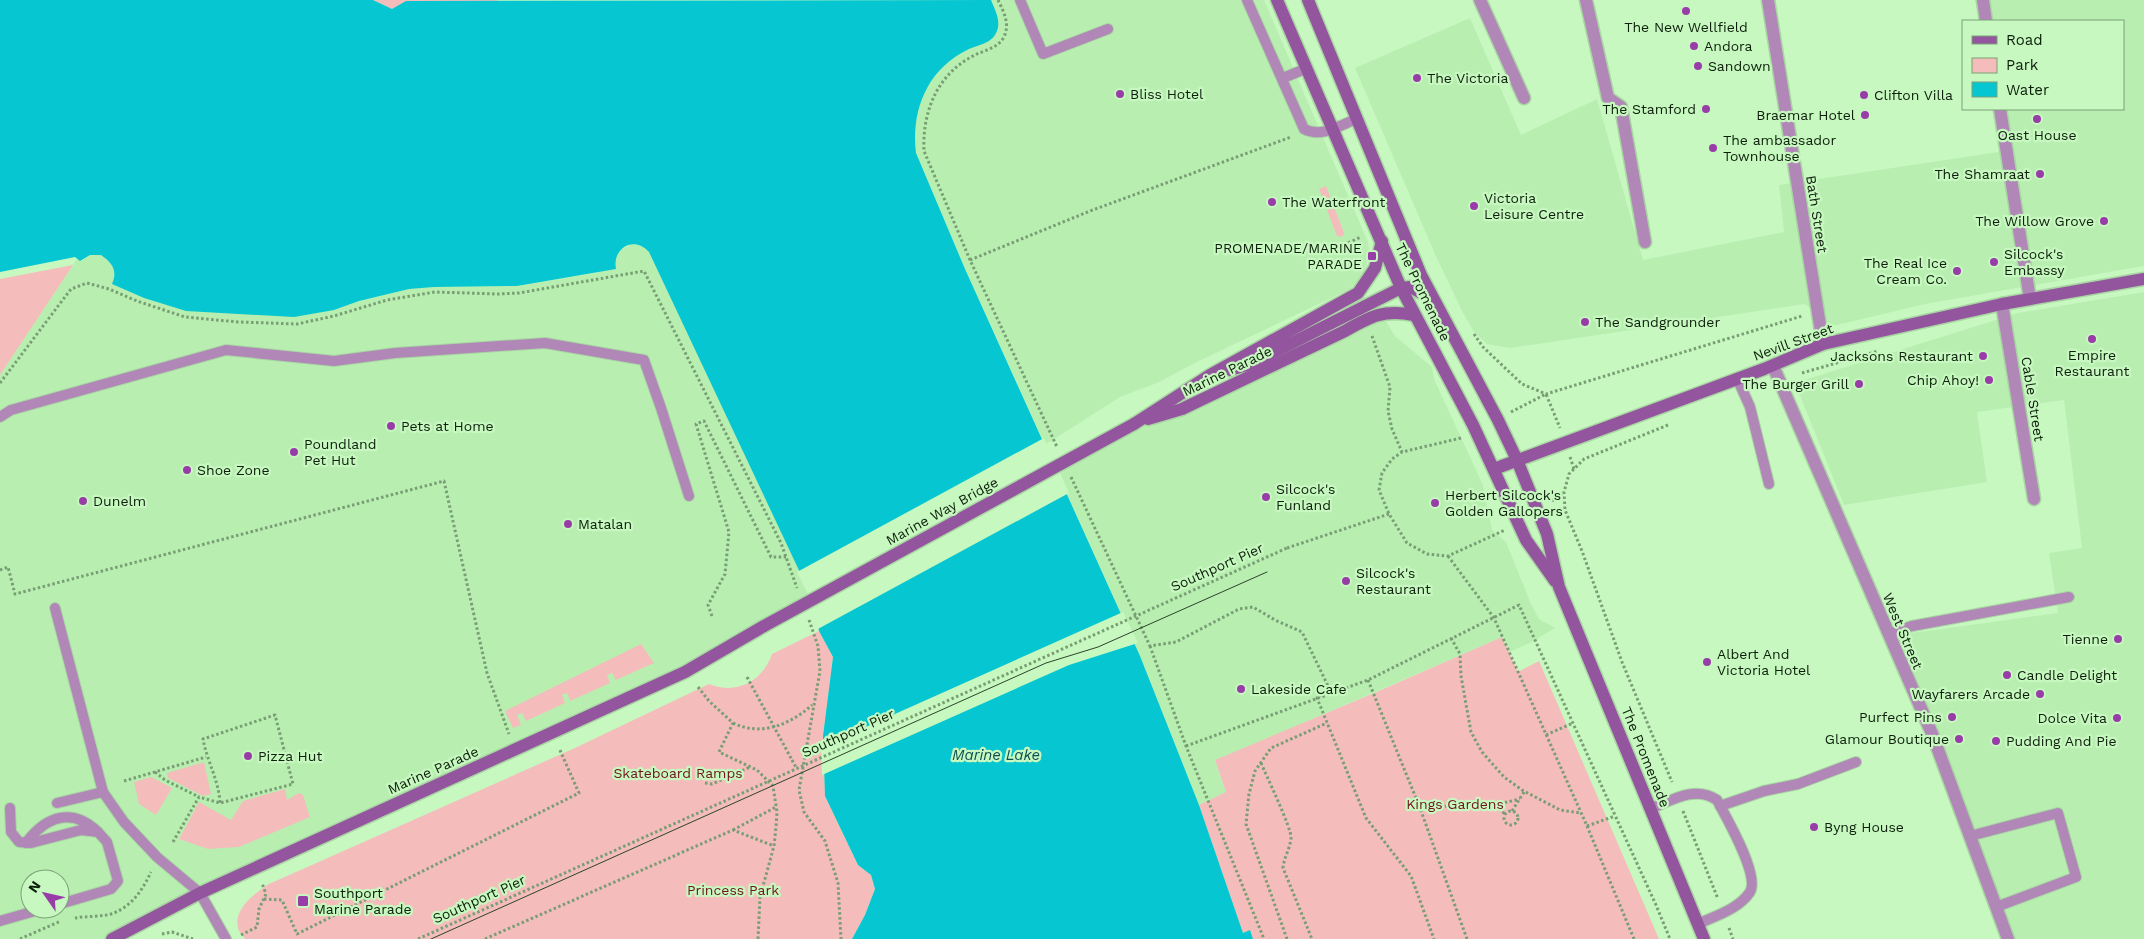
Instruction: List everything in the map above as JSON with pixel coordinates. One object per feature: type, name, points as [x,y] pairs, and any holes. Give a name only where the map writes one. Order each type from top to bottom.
[{"type":"street","name":"The Promenade","points":[[1308,0],[1421,275],[1498,420],[1516,460],[1547,534],[1559,587],[1704,939]]},
{"type":"street","points":[[1480,0],[1524,98]]},
{"type":"street","points":[[1586,0],[1608,98],[1621,107],[1645,242]]},
{"type":"street","name":"Bath Street","points":[[1768,0],[1824,344]]},
{"type":"street","points":[[1983,0],[1986,20]]},
{"type":"street","name":"The Promenade","points":[[1280,1],[1305,68],[1401,288],[1473,425],[1526,540],[1559,587]]},
{"type":"street","points":[[2000,110],[2030,298]]},
{"type":"street","name":"Marine Parade","points":[[1134,424],[1210,374],[1358,293],[1375,268],[1382,241]]},
{"type":"street","points":[[1414,315],[1420,291],[1421,275]]},
{"type":"street","name":"Nevill Street","points":[[1494,469],[1773,366],[1824,344],[2030,298],[2144,279]]},
{"type":"street","points":[[1401,288],[1410,287],[1433,299]]},
{"type":"street","name":"Marine Parade","points":[[1210,374],[1250,364],[1401,288]]},
{"type":"street","name":"Cable Street","points":[[2002,304],[2034,499]]},
{"type":"street","name":"Marine Parade","points":[[1134,424],[1182,409],[1345,331],[1368,317],[1389,312],[1414,315]]},
{"type":"street","name":"West Street","points":[[1773,366],[1933,736],[2008,939]]},
{"type":"street","name":"Marine Way Bridge","points":[[764,626],[1134,424]]},
{"type":"street","name":"Marine Parade","points":[[112,939],[200,893],[685,672],[764,626]]},
{"type":"lane","points":[[1020,0],[1043,54],[1108,29]]},
{"type":"lane","points":[[1247,0],[1304,129],[1313,134],[1332,130],[1356,119]]},
{"type":"lane","points":[[1283,78],[1305,68]]},
{"type":"lane","points":[[0,417],[11,410],[226,350],[334,361],[394,353],[545,343],[644,360],[689,496]]},
{"type":"lane","points":[[1737,378],[1750,407],[1769,484]]},
{"type":"lane","points":[[1888,634],[1912,626],[2069,597]]},
{"type":"lane","points":[[55,608],[103,792],[124,822],[157,857],[200,893],[226,939]]},
{"type":"lane","points":[[1720,806],[1764,791],[1798,784],[1856,762]]},
{"type":"lane","points":[[57,803],[103,792]]},
{"type":"lane","points":[[1650,809],[1698,792],[1708,794],[1717,800],[1750,868],[1753,884],[1742,900],[1723,913],[1698,924]]},
{"type":"lane","points":[[10,808],[11,832],[19,842],[32,843],[81,830],[98,832]]},
{"type":"lane","points":[[1970,836],[2058,813],[2076,877],[1996,907]]},
{"type":"lane","points":[[26,843],[36,829],[57,818],[76,817],[89,824],[107,842],[118,881],[111,889],[70,901]]},
{"type":"lane","points":[[0,921],[20,915]]},
{"type":"path","points":[[998,0],[1006,20],[1004,37],[995,46],[974,55],[948,75],[930,102],[923,135],[924,151],[970,260],[1058,449]]},
{"type":"path","points":[[970,260],[1090,211],[1293,136],[1304,129]]},
{"type":"path","points":[[1339,247],[1368,234]]},
{"type":"path","points":[[0,383],[71,289],[87,283],[109,288],[137,301],[185,317],[238,322],[297,324],[411,296],[435,292],[518,293],[644,271],[781,543],[799,592]]},
{"type":"path","points":[[1474,334],[1483,348],[1522,384],[1546,394],[1818,311]]},
{"type":"path","points":[[1372,332],[1372,338],[1390,386],[1388,411],[1392,429],[1402,452],[1392,459],[1382,473],[1379,490],[1389,514],[1407,543],[1427,554],[1448,556],[1494,618],[1582,814],[1634,939]]},
{"type":"path","points":[[1779,380],[1879,351]]},
{"type":"path","points":[[712,616],[708,605],[725,574],[729,532],[696,424],[704,421],[772,557],[786,557]]},
{"type":"path","points":[[1672,423],[1584,459],[1569,474],[1564,492],[1565,510],[1582,551],[1622,662],[1733,939]]},
{"type":"path","points":[[1070,476],[1150,646],[1186,746],[1264,939]]},
{"type":"path","points":[[0,570],[8,567],[15,594],[444,481],[487,674],[509,734]]},
{"type":"path","name":"Southport Pier","points":[[418,939],[1287,548],[1389,514]]},
{"type":"path","points":[[1186,746],[1368,680],[1519,605],[1670,939]]},
{"type":"path","points":[[1150,646],[1176,642],[1239,609],[1253,607],[1302,632],[1329,688],[1317,698]]},
{"type":"path","points":[[808,619],[818,646],[820,671],[799,790],[804,812],[825,841],[838,883],[840,939]]},
{"type":"path","points":[[1451,638],[1460,654],[1461,676],[1471,732],[1482,752],[1504,777],[1524,792],[1560,810],[1582,814]]},
{"type":"path","points":[[746,677],[797,769]]},
{"type":"path","points":[[1368,680],[1420,808],[1467,939]]},
{"type":"path","points":[[698,687],[709,701],[740,727],[755,729],[779,725],[792,720],[813,704]]},
{"type":"path","points":[[1317,698],[1366,818],[1410,876],[1434,939]]},
{"type":"path","points":[[155,772],[165,780],[199,797],[220,803],[293,784],[275,715],[203,739],[206,757],[220,792],[220,803]]},
{"type":"path","points":[[733,723],[719,752],[757,770],[773,786],[776,807],[774,846],[760,898],[758,939]]},
{"type":"path","points":[[1287,939],[1246,824],[1249,794],[1255,771],[1271,748],[1327,723]]},
{"type":"path","points":[[1546,735],[1573,723]]},
{"type":"path","points":[[264,899],[282,900],[297,934],[579,793],[559,748]]},
{"type":"path","points":[[124,781],[206,757]]},
{"type":"path","points":[[1261,763],[1292,836],[1289,849],[1284,858],[1283,868],[1312,939]]},
{"type":"path","points":[[705,783],[712,784],[750,767]]},
{"type":"path","points":[[1505,814],[1512,811],[1524,792]]},
{"type":"path","points":[[173,842],[199,797]]},
{"type":"path","points":[[1420,808],[1476,804],[1494,805],[1520,798]]},
{"type":"path","points":[[1494,805],[1505,814]]},
{"type":"path","points":[[485,939],[732,830],[776,807]]},
{"type":"path","points":[[1505,814],[1505,823],[1514,825],[1518,817],[1512,811]]},
{"type":"path","points":[[1587,826],[1616,816]]},
{"type":"path","points":[[732,830],[774,846]]},
{"type":"path","points":[[239,936],[257,927],[259,909],[266,894],[262,883]]},
{"type":"path","points":[[155,935],[172,932],[193,939]]},
{"type":"shaded area","points":[[991,0],[1264,0],[1368,242],[1370,255],[1363,275],[1350,289],[1157,383],[1120,397],[1045,445],[965,269],[916,153],[915,124],[922,95],[929,83],[948,61],[960,53],[992,38],[997,14]]},
{"type":"shaded area","points":[[1975,0],[2144,0],[2144,266],[1925,304],[1833,326],[1805,304],[1510,348],[1487,344],[1474,332],[1463,313],[1435,254],[1355,68],[1470,18],[1521,135],[1597,99],[1643,260],[1784,232],[1779,185],[1999,152],[1992,110],[2124,110],[2124,20],[1979,20]]},
{"type":"shaded area","points":[[631,244],[641,245],[649,252],[812,598],[685,672],[200,893],[105,939],[0,939],[0,375],[77,259],[81,261],[90,255],[101,255],[113,266],[115,272],[113,284],[144,298],[186,311],[334,310],[359,301],[409,289],[517,286],[597,273],[615,263],[618,252]]},
{"type":"shaded area","points":[[2144,292],[2144,939],[2009,939],[1939,738],[1897,635],[2058,613],[2049,553],[2082,548],[2064,400],[1977,412],[1987,482],[1844,505],[1795,383],[2018,313]]},
{"type":"shaded area","points":[[1385,320],[1395,336],[1432,367],[1434,379],[1483,485],[1492,530],[1506,542],[1539,619],[1555,628],[1532,642],[1509,652],[1502,637],[1215,761],[1226,792],[1199,805],[1140,656],[1056,469],[1134,424],[1370,323]]},
{"type":"green space","points":[[373,0],[498,0],[494,2],[392,9]]},
{"type":"green space","points":[[1326,186],[1344,233],[1342,237],[1337,236],[1319,189]]},
{"type":"green space","points":[[73,265],[0,375],[0,279]]},
{"type":"green space","points":[[819,631],[833,657],[823,736],[825,796],[858,865],[871,875],[875,889],[865,915],[852,939],[245,939],[239,931],[237,921],[242,908],[246,902],[269,884],[575,748],[709,684],[729,688],[747,684],[762,672],[772,654]]},
{"type":"green space","name":"Kings Gardens","points":[[1502,637],[1518,672],[1539,661],[1659,939],[1253,939],[1250,930],[1243,933],[1199,805],[1226,792],[1215,760]]},
{"type":"green space","points":[[641,644],[654,663],[616,680],[612,673],[607,675],[610,683],[570,701],[567,693],[562,695],[565,703],[526,721],[522,713],[517,715],[521,725],[513,728],[505,711]]},
{"type":"green space","points":[[204,762],[211,794],[203,796],[168,778],[167,773]]},
{"type":"green space","points":[[151,777],[172,788],[156,815],[139,804],[134,782]]},
{"type":"green space","points":[[285,789],[287,800],[299,793],[303,795],[310,817],[239,847],[208,849],[179,839],[199,802],[231,820],[243,801]]},
{"type":"water","name":"Marine Lake","points":[[0,0],[373,0],[392,9],[406,1],[991,0],[998,20],[998,29],[991,40],[953,58],[941,68],[932,80],[919,107],[915,137],[916,153],[965,269],[1140,656],[1199,805],[1243,933],[1250,930],[1253,939],[852,939],[865,915],[875,889],[871,875],[858,865],[825,796],[823,736],[833,657],[819,631],[812,598],[649,252],[643,247],[631,244],[625,246],[617,255],[616,269],[517,286],[409,289],[359,301],[334,310],[294,317],[186,311],[144,298],[112,284],[114,279],[113,267],[101,255],[90,255],[80,261],[75,257],[0,272]]},
{"type":"pier","points":[[1044,438],[1069,493],[816,630],[810,598],[797,572]]},
{"type":"pier","points":[[1123,612],[1138,643],[1069,665],[822,775],[821,747]]},
{"type":"tram line","points":[[431,939],[1046,663],[1098,647],[1267,572]]},
{"type":"place","name":"The New Wellfield","points":[[1686,11]]},
{"type":"place","name":"Andora","points":[[1694,46]]},
{"type":"place","name":"Sandown","points":[[1698,66]]},
{"type":"place","name":"The Victoria","points":[[1417,78]]},
{"type":"place","name":"Bliss Hotel","points":[[1120,94]]},
{"type":"place","name":"Clifton Villa","points":[[1864,95]]},
{"type":"place","name":"The Stamford","points":[[1706,109]]},
{"type":"place","name":"Braemar Hotel","points":[[1865,115]]},
{"type":"place","name":"Oast House","points":[[2037,119]]},
{"type":"place","name":"The ambassador Townhouse","points":[[1713,148]]},
{"type":"place","name":"The Shamraat","points":[[2040,174]]},
{"type":"place","name":"The Waterfront","points":[[1272,202]]},
{"type":"place","name":"Victoria Leisure Centre","points":[[1474,206]]},
{"type":"place","name":"The Willow Grove","points":[[2104,221]]},
{"type":"place","name":"PROMENADE/MARINE PARADE","points":[[1372,256]]},
{"type":"place","name":"Silcock's Embassy","points":[[1994,262]]},
{"type":"place","name":"The Real Ice Cream Co.","points":[[1957,271]]},
{"type":"place","name":"The Sandgrounder","points":[[1585,322]]},
{"type":"place","name":"Empire Restaurant","points":[[2092,339]]},
{"type":"place","name":"Jacksons Restaurant","points":[[1983,356]]},
{"type":"place","name":"Chip Ahoy!","points":[[1989,380]]},
{"type":"place","name":"The Burger Grill","points":[[1859,384]]},
{"type":"place","name":"Pets at Home","points":[[391,426]]},
{"type":"place","name":"Poundland Pet Hut","points":[[294,452]]},
{"type":"place","name":"Shoe Zone","points":[[187,470]]},
{"type":"place","name":"Silcock's Funland","points":[[1266,497]]},
{"type":"place","name":"Dunelm","points":[[83,501]]},
{"type":"place","name":"Herbert Silcock's Golden Gallopers","points":[[1435,503]]},
{"type":"place","name":"Matalan","points":[[568,524]]},
{"type":"place","name":"Silcock's Restaurant","points":[[1346,581]]},
{"type":"place","name":"Tienne","points":[[2118,639]]},
{"type":"place","name":"Albert And Victoria Hotel","points":[[1707,662]]},
{"type":"place","name":"Candle Delight","points":[[2007,675]]},
{"type":"place","name":"Lakeside Cafe","points":[[1241,689]]},
{"type":"place","name":"Wayfarers Arcade","points":[[2040,694]]},
{"type":"place","name":"Purfect Pins","points":[[1952,717]]},
{"type":"place","name":"Dolce Vita","points":[[2117,718]]},
{"type":"place","name":"Glamour Boutique","points":[[1959,739]]},
{"type":"place","name":"Pudding And Pie","points":[[1996,741]]},
{"type":"place","name":"Pizza Hut","points":[[248,756]]},
{"type":"place","name":"Byng House","points":[[1814,827]]},
{"type":"place","name":"Southport Marine Parade","points":[[303,901]]},
{"type":"park label","name":"Skateboard Ramps","points":[[678,773]]},
{"type":"park label","name":"Princess Park","points":[[733,890]]}]
